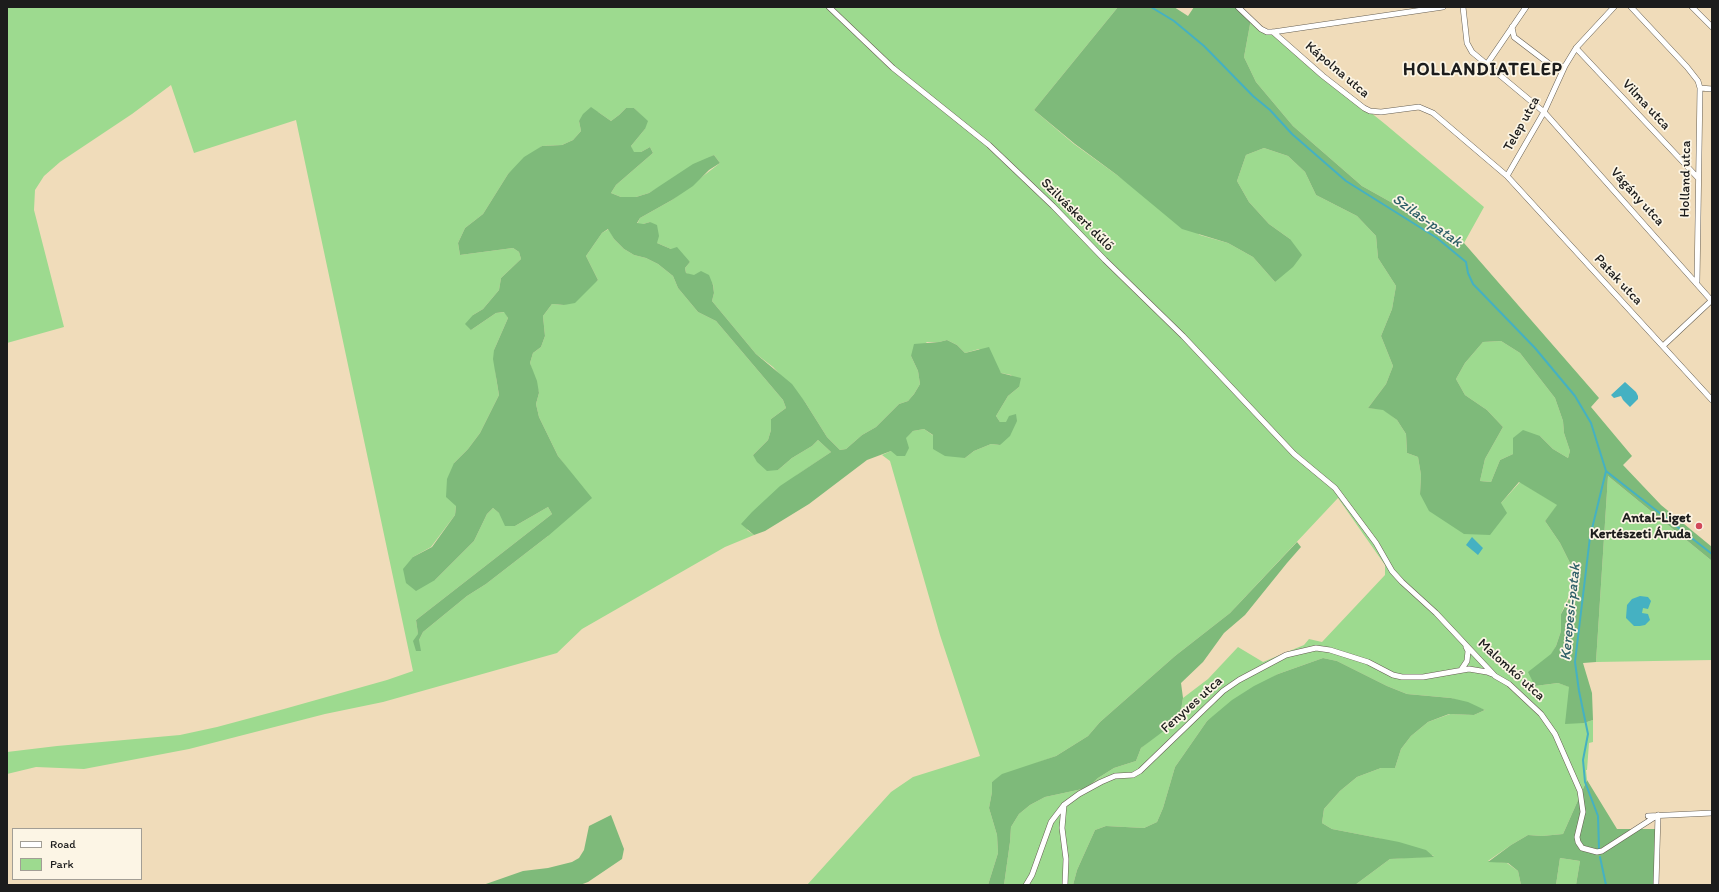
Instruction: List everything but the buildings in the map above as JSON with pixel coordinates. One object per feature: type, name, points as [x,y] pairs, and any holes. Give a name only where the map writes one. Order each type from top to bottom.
[{"type":"street","name":"Szilváskert dűlő","points":[[829,7],[893,68],[1005,159],[1183,336],[1294,454]]},
{"type":"street","name":"Kápolna utca","points":[[1238,7],[1261,29],[1267,32],[1273,32],[1364,108],[1370,111],[1381,112],[1423,108],[1433,113],[1507,176]]},
{"type":"street","points":[[1273,32],[1443,7]]},
{"type":"street","name":"Vágány utca","points":[[1463,7],[1467,43],[1472,52],[1544,112],[1712,300]]},
{"type":"street","points":[[1487,64],[1526,7]]},
{"type":"street","name":"Telep utca","points":[[1507,176],[1544,112],[1565,66],[1576,48],[1614,7]]},
{"type":"street","points":[[1631,7],[1687,67],[1698,81],[1700,88],[1712,89]]},
{"type":"street","points":[[1692,7],[1712,27]]},
{"type":"street","points":[[1512,28],[1514,37],[1556,69],[1558,70],[1565,66]]},
{"type":"street","name":"Vilma utca","points":[[1576,48],[1698,178]]},
{"type":"street","name":"Holland utca","points":[[1697,282],[1700,88]]},
{"type":"street","name":"Patak utca","points":[[1507,176],[1712,400]]},
{"type":"street","points":[[1663,346],[1712,300]]},
{"type":"street","name":"Malomkő utca","points":[[1294,454],[1335,488],[1376,542],[1396,576],[1436,613],[1495,676],[1509,684],[1541,714],[1555,734],[1580,790],[1583,812],[1577,837],[1582,848],[1597,852],[1602,851],[1658,815]]},
{"type":"street","points":[[1461,670],[1466,665],[1468,656],[1466,646]]},
{"type":"street","name":"Fenyves utca","points":[[1026,885],[1034,870],[1051,822],[1064,805],[1079,794],[1101,782],[1115,776],[1132,775],[1140,771],[1223,691],[1239,680],[1286,655],[1316,648],[1330,650],[1352,656],[1393,675],[1402,677],[1423,676],[1461,670],[1478,670],[1495,676]]},
{"type":"street","points":[[1064,805],[1062,828],[1066,858],[1065,885]]},
{"type":"street","points":[[1648,816],[1712,813]]},
{"type":"street","points":[[1656,885],[1658,815]]},
{"type":"green space","points":[[7,7],[1118,7],[1034,110],[1074,144],[1200,235],[1228,243],[1253,257],[1275,282],[1290,239],[1269,224],[1249,202],[1237,181],[1246,155],[1264,148],[1288,156],[1305,172],[1316,195],[1357,216],[1376,236],[1378,258],[1396,286],[1392,309],[1381,336],[1393,366],[1386,384],[1368,408],[1383,409],[1397,420],[1406,434],[1407,453],[1418,457],[1421,475],[1420,494],[1501,503],[1520,482],[1558,505],[1545,521],[1560,543],[1571,565],[1574,584],[1561,614],[1561,631],[1556,646],[1535,686],[1558,683],[1570,687],[1584,723],[1593,720],[1593,742],[1589,743],[1586,770],[1587,780],[1563,834],[1542,836],[1528,835],[1488,861],[1507,863],[1518,871],[1521,885],[1355,885],[1390,859],[1434,856],[1378,838],[1332,829],[1322,823],[1324,809],[1340,791],[1357,777],[1381,768],[1395,768],[1401,749],[1411,736],[1428,722],[1450,714],[1474,715],[1485,710],[1451,698],[1407,694],[1387,686],[1337,661],[1323,658],[1278,674],[1207,721],[1175,767],[1163,808],[1157,822],[1144,828],[1106,826],[1095,830],[1077,870],[1073,885],[1004,885],[1011,827],[1019,814],[1030,805],[1045,797],[1087,788],[1098,778],[1114,768],[1136,761],[1141,748],[1181,710],[1183,698],[1208,679],[1238,647],[1263,662],[1304,645],[1309,639],[1322,642],[1385,575],[1385,565],[1338,498],[1230,613],[1175,656],[1100,722],[1088,736],[1056,756],[1023,768],[992,782],[989,808],[997,835],[998,853],[988,885],[807,885],[891,792],[913,777],[980,756],[940,635],[890,461],[882,455],[891,451],[913,431],[924,429],[965,458],[974,451],[991,444],[1000,445],[1006,422],[1000,422],[996,416],[1008,396],[1019,387],[1011,375],[1001,373],[979,349],[965,353],[957,345],[947,340],[927,342],[911,356],[918,371],[920,384],[914,394],[908,401],[899,404],[876,427],[862,435],[846,449],[840,450],[827,437],[805,402],[773,367],[756,354],[712,301],[714,293],[713,284],[686,273],[685,268],[690,262],[671,249],[657,243],[650,222],[637,224],[640,218],[672,200],[720,163],[714,155],[649,193],[636,197],[621,197],[611,193],[616,185],[653,153],[650,147],[641,152],[633,152],[631,146],[645,129],[641,115],[634,108],[626,108],[611,121],[598,112],[579,121],[581,131],[573,140],[562,145],[542,146],[508,174],[483,214],[465,228],[458,243],[460,255],[513,248],[519,252],[521,259],[501,278],[499,290],[483,309],[473,315],[471,330],[496,313],[505,312],[508,318],[494,350],[499,395],[480,433],[468,449],[454,463],[455,515],[431,547],[413,557],[435,580],[474,541],[487,514],[493,508],[515,526],[548,507],[552,514],[416,620],[419,640],[423,632],[467,596],[486,584],[548,536],[570,472],[558,456],[539,417],[536,404],[539,393],[530,363],[533,353],[541,347],[545,336],[543,316],[552,304],[564,305],[598,280],[586,256],[602,233],[609,229],[614,239],[624,249],[634,255],[646,258],[658,264],[673,276],[678,288],[698,312],[716,321],[783,400],[786,408],[771,419],[771,430],[768,440],[753,455],[778,470],[818,440],[831,452],[797,475],[747,530],[754,535],[725,547],[582,629],[557,653],[383,702],[325,714],[189,749],[84,769],[36,767],[7,774],[7,752],[180,735],[217,727],[284,709],[387,680],[413,671],[296,120],[194,153],[171,85],[132,114],[60,162],[44,176],[35,190],[34,210],[64,327],[7,343]]},
{"type":"green space","points":[[1118,7],[1174,7],[1188,16],[1194,7],[1234,7],[1251,19],[1244,57],[1256,82],[1293,126],[1362,186],[1464,243],[1599,398],[1591,407],[1632,456],[1623,465],[1661,505],[1712,547],[1712,561],[1608,476],[1596,662],[1583,663],[1592,693],[1593,720],[1584,723],[1565,724],[1569,687],[1558,683],[1535,686],[1528,672],[1551,654],[1556,646],[1561,631],[1561,614],[1570,597],[1574,584],[1571,565],[1560,543],[1545,521],[1557,505],[1519,482],[1501,503],[1507,513],[1490,535],[1464,534],[1429,511],[1420,494],[1421,475],[1418,457],[1407,453],[1406,434],[1397,420],[1383,410],[1368,408],[1386,384],[1393,366],[1381,336],[1392,309],[1396,286],[1378,258],[1376,236],[1357,216],[1316,195],[1305,172],[1288,156],[1264,148],[1246,155],[1237,181],[1249,202],[1269,224],[1290,239],[1302,255],[1293,267],[1275,282],[1253,257],[1228,243],[1182,229],[1117,175],[1075,144],[1034,110]],"holes":[[[1501,341],[1520,353],[1555,398],[1563,421],[1564,433],[1570,451],[1568,458],[1553,449],[1540,436],[1523,430],[1513,438],[1513,454],[1500,460],[1491,482],[1480,481],[1485,459],[1503,427],[1487,410],[1465,395],[1456,379],[1465,363],[1483,342]]]},
{"type":"green space","points":[[1251,19],[1279,39],[1385,124],[1484,207],[1464,243],[1362,186],[1293,126],[1256,82],[1244,57]]},
{"type":"green space","points":[[591,107],[611,121],[626,108],[634,108],[648,121],[645,129],[631,146],[634,152],[641,152],[650,147],[653,153],[616,185],[611,193],[621,197],[636,197],[649,193],[693,164],[714,155],[720,163],[709,170],[693,186],[640,218],[637,223],[643,224],[650,222],[657,225],[659,236],[657,243],[671,249],[677,247],[690,262],[685,268],[686,273],[694,275],[701,271],[709,275],[714,293],[712,301],[756,354],[792,384],[827,437],[840,450],[846,449],[862,435],[876,427],[899,404],[908,401],[914,394],[920,384],[918,371],[911,356],[914,344],[947,340],[957,345],[965,353],[989,347],[1001,373],[1021,378],[1019,387],[1008,396],[996,416],[1000,422],[1006,422],[1009,416],[1016,414],[1017,421],[1010,436],[1000,445],[991,444],[974,451],[965,458],[945,456],[933,449],[933,435],[924,429],[913,431],[906,438],[909,448],[905,456],[897,456],[891,451],[867,460],[809,504],[765,531],[754,535],[741,524],[752,512],[780,486],[831,452],[818,440],[778,470],[767,471],[757,462],[753,455],[768,440],[771,430],[771,419],[786,408],[783,400],[716,321],[698,312],[678,288],[673,276],[658,264],[646,258],[634,255],[624,249],[614,239],[608,229],[602,233],[586,256],[598,280],[575,303],[564,305],[552,304],[543,316],[545,336],[541,347],[533,353],[530,363],[537,381],[539,393],[536,404],[539,417],[558,456],[592,498],[548,536],[486,584],[467,596],[423,632],[419,640],[421,651],[416,651],[413,641],[418,634],[416,620],[552,514],[548,507],[515,526],[505,526],[499,513],[493,508],[487,514],[474,541],[435,580],[416,591],[406,583],[403,569],[413,557],[432,547],[455,515],[456,506],[446,497],[447,479],[454,463],[468,449],[480,433],[499,395],[493,359],[494,350],[508,318],[504,312],[496,313],[471,330],[465,324],[473,315],[483,309],[499,290],[501,278],[521,259],[519,252],[513,248],[460,255],[458,243],[465,228],[483,214],[508,174],[524,157],[542,146],[562,145],[573,140],[581,131],[579,121],[583,114]]},
{"type":"green space","points":[[1501,341],[1520,353],[1555,398],[1563,421],[1564,433],[1570,451],[1568,458],[1553,449],[1540,436],[1513,454],[1500,460],[1491,482],[1480,481],[1485,459],[1503,427],[1487,410],[1465,395],[1456,379],[1465,363],[1483,342]]},
{"type":"green space","points":[[1608,476],[1712,561],[1712,660],[1596,662]]},
{"type":"green space","points":[[1297,542],[1301,547],[1245,615],[1224,633],[1203,662],[1181,683],[1183,698],[1181,710],[1173,724],[1141,748],[1136,761],[1114,768],[1098,778],[1087,788],[1045,797],[1030,805],[1019,814],[1011,827],[1004,885],[988,885],[998,853],[997,835],[989,808],[992,782],[1002,774],[1056,756],[1088,736],[1100,722],[1175,656],[1230,613]]},
{"type":"green space","points":[[1323,658],[1337,661],[1387,686],[1407,694],[1451,698],[1468,702],[1485,710],[1474,715],[1449,714],[1428,722],[1411,736],[1401,749],[1395,768],[1381,768],[1357,777],[1340,791],[1324,809],[1322,823],[1332,829],[1399,842],[1426,850],[1434,857],[1390,859],[1355,885],[1073,885],[1077,870],[1095,830],[1106,826],[1144,828],[1157,822],[1163,808],[1175,767],[1207,721],[1232,700],[1254,686],[1278,674]]},
{"type":"green space","points":[[1587,780],[1617,829],[1655,829],[1655,885],[1576,885],[1580,861],[1560,858],[1556,885],[1521,885],[1518,871],[1508,863],[1488,862],[1511,845],[1528,835],[1542,836],[1563,834]]},
{"type":"green space","points":[[611,815],[624,849],[622,859],[588,882],[580,885],[483,885],[523,871],[548,868],[572,862],[579,858],[584,850],[589,826]]},
{"type":"green space","points":[[1560,858],[1580,861],[1576,885],[1556,885]]},
{"type":"water","points":[[1625,382],[1636,392],[1638,396],[1638,399],[1630,407],[1621,396],[1614,398],[1611,395]]},
{"type":"water","points":[[1472,537],[1483,548],[1478,555],[1466,545]]},
{"type":"water","points":[[1640,596],[1648,597],[1651,601],[1648,609],[1643,608],[1642,613],[1648,614],[1650,620],[1645,625],[1634,626],[1626,618],[1627,605],[1632,599]]},
{"type":"waterway","name":"Szilas-patak","points":[[1151,7],[1174,21],[1204,46],[1253,96],[1270,110],[1292,134],[1346,181],[1437,238],[1466,262],[1468,273],[1473,284],[1535,348],[1575,396],[1591,423],[1606,471],[1712,554]]},
{"type":"waterway","name":"Kerepesi-patak","points":[[1599,849],[1598,816],[1585,782],[1583,760],[1588,734],[1579,691],[1575,662],[1590,537],[1606,471]]},
{"type":"waterway","name":"Kerepesi-patak","points":[[1600,857],[1606,885]]},
{"type":"place","name":"Antal-Liget Kertészeti Áruda","points":[[1699,526]]},
{"type":"district","name":"HOLLANDIATELEP","points":[[1483,70]]}]
